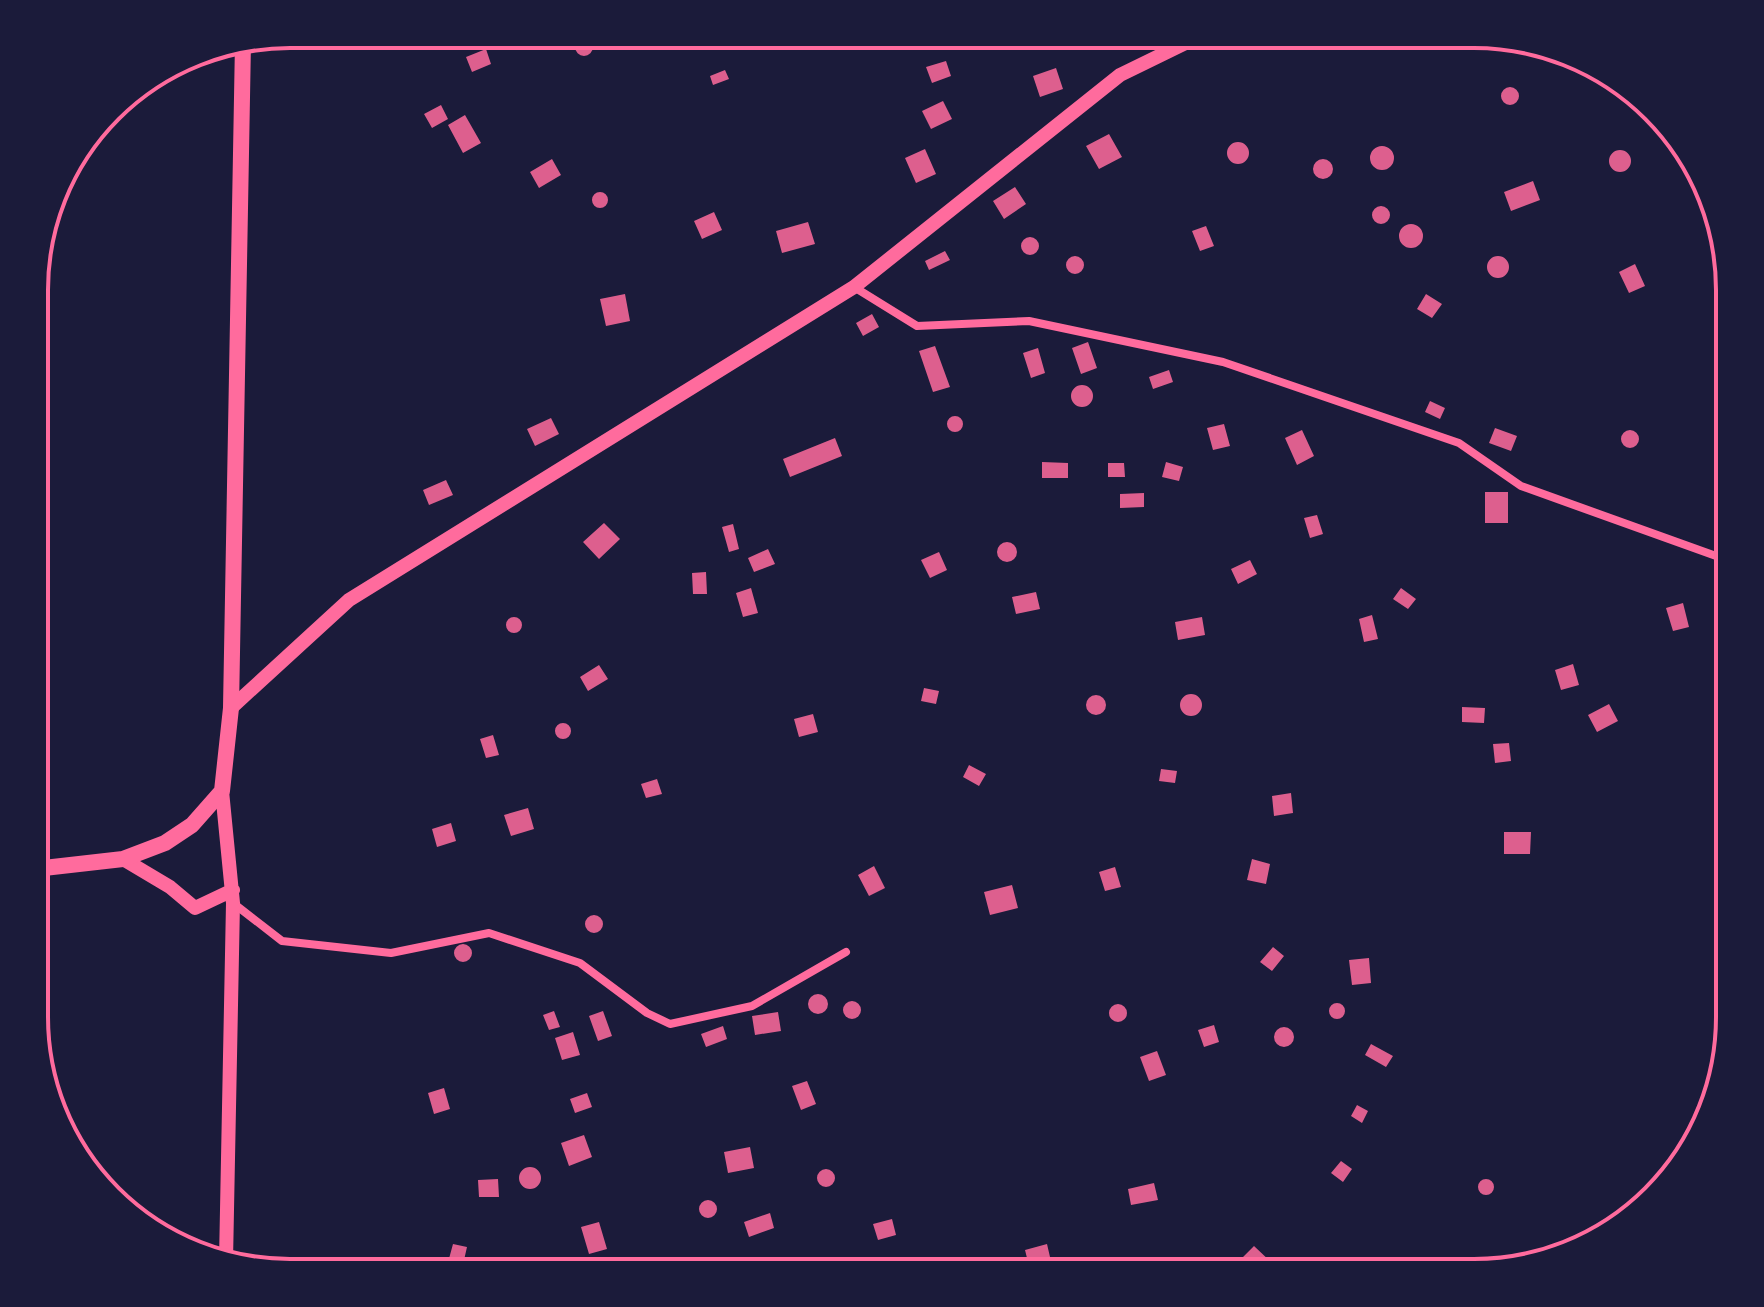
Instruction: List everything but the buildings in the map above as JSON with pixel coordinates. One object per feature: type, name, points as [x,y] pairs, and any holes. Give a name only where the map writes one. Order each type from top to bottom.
[{"type":"main road","points":[[49,867],[123,859],[165,843],[192,825],[222,791],[231,708],[243,53]]},
{"type":"street","points":[[231,708],[349,600],[854,287],[1120,75],[1174,49]]},
{"type":"street","points":[[854,287],[917,326],[1029,321],[1223,362],[1459,443],[1521,486],[1715,556]]},
{"type":"street","points":[[222,791],[233,897],[226,1250]]},
{"type":"street","points":[[123,859],[170,887],[195,908],[233,897]]},
{"type":"street","points":[[233,897],[282,941],[391,953],[489,933],[580,963],[647,1013],[670,1024],[752,1006],[846,952]]}]
